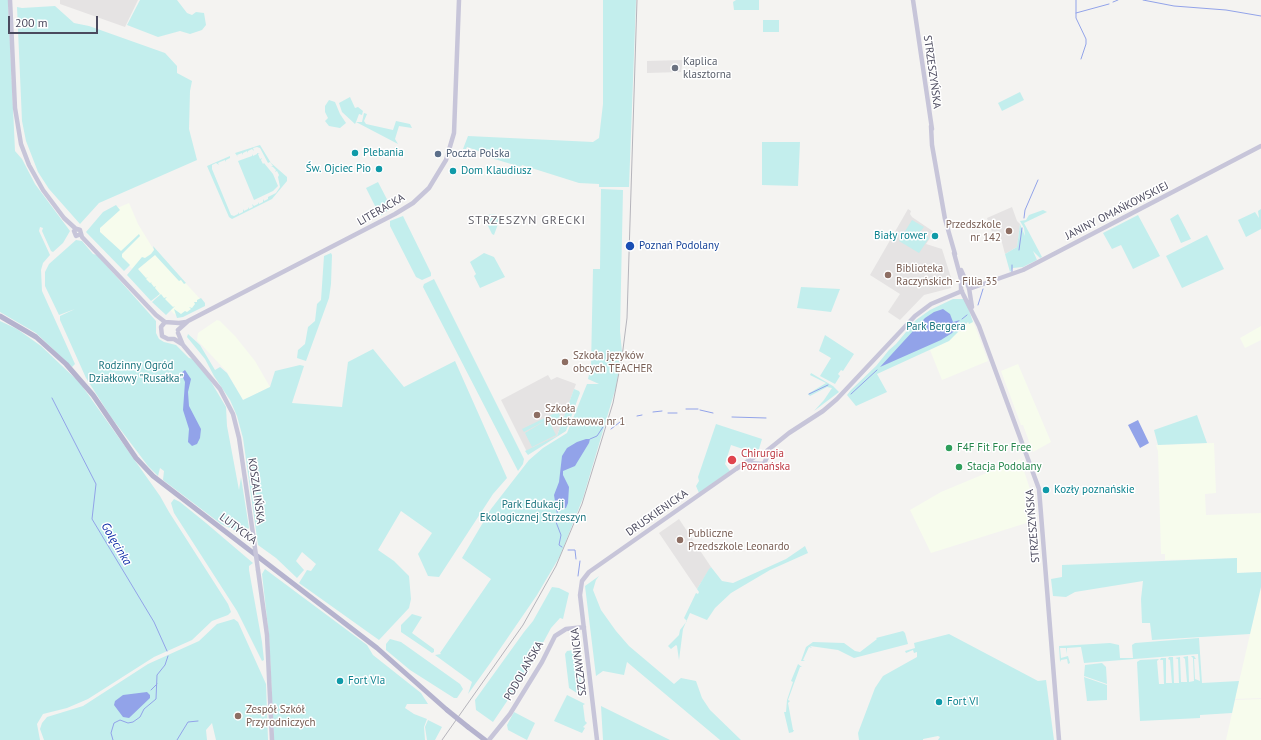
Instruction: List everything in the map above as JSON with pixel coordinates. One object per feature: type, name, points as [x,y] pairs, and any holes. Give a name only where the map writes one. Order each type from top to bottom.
[{"type":"main road","name":"LUTYCKA","points":[[0,316],[36,337],[72,370],[93,395],[136,458],[156,479],[378,648],[447,710],[484,740]]},
{"type":"street","points":[[10,0],[14,108],[21,144],[28,165],[38,183],[55,207],[75,229],[80,230],[81,236],[156,315],[166,322],[174,323],[178,331],[171,339],[162,336],[156,315]]},
{"type":"street","name":"LITERACKA","points":[[178,331],[188,321],[395,214],[416,200],[428,188],[446,160],[454,133],[459,0]]},
{"type":"street","name":"STRZESZYŃSKA","points":[[913,0],[945,219],[965,289],[1040,489],[1059,740]]},
{"type":"street","name":"JANINY OMAŃKOWSKIEJ","points":[[965,289],[970,284],[979,285],[1023,270],[1261,146]]},
{"type":"street","points":[[747,463],[764,464],[764,456],[776,444],[814,415],[823,411],[851,385],[915,316],[931,304],[965,289]]},
{"type":"street","name":"LITERACKA","points":[[174,323],[188,321]]},
{"type":"street","points":[[160,327],[166,322]]},
{"type":"street","name":"KOSZALIŃSKA","points":[[178,331],[182,345]]},
{"type":"street","name":"KOSZALIŃSKA","points":[[171,339],[182,345],[215,382],[233,414],[240,438],[267,635],[272,740]]},
{"type":"street","name":"DRUSKIENICKA","points":[[581,583],[589,572],[734,470],[757,457],[764,456]]},
{"type":"street","points":[[757,457],[758,463]]},
{"type":"street","name":"SZCZAWNICKA","points":[[581,583],[580,591],[597,740]]},
{"type":"street","name":"PODOLAŃSKA","points":[[489,740],[510,714],[542,662],[555,636],[566,629],[584,627]]},
{"type":"shaded area","points":[[60,0],[138,0],[125,27],[60,4]]},
{"type":"shaded area","points":[[683,60],[681,72],[647,73],[647,61]]},
{"type":"shaded area","points":[[129,203],[138,224],[152,247],[203,302],[202,305],[181,316],[174,314],[97,231],[115,209]]},
{"type":"shaded area","name":"Przedszkole nr 142","points":[[1012,207],[1017,221],[1020,224],[1017,247],[1005,254],[999,231],[992,232],[987,218]]},
{"type":"shaded area","points":[[908,209],[911,211],[910,214],[912,217],[934,232],[926,244],[942,249],[953,284],[951,288],[924,295],[900,320],[888,312],[900,294],[870,275]]},
{"type":"shaded area","points":[[217,320],[220,321],[235,336],[255,361],[270,387],[243,400],[227,372],[197,340],[198,333]]},
{"type":"shaded area","points":[[968,321],[973,321],[988,361],[942,380],[930,350],[949,341]]},
{"type":"shaded area","points":[[1261,326],[1261,340],[1245,348],[1240,338]]},
{"type":"shaded area","points":[[1018,364],[1051,442],[1033,452],[1023,425],[1021,425],[1001,371]]},
{"type":"shaded area","name":"Szkoła Podstawowa nr 1","points":[[548,375],[551,380],[557,377],[576,384],[557,436],[527,452],[501,400]]},
{"type":"shaded area","points":[[1214,443],[1216,493],[1205,494],[1206,515],[1261,513],[1261,572],[1237,573],[1237,558],[1165,560],[1165,554],[1161,554],[1158,451],[1156,445]]},
{"type":"shaded area","points":[[1020,459],[1034,501],[1036,520],[931,553],[910,510],[941,492]]},
{"type":"shaded area","points":[[679,519],[711,567],[697,589],[659,533]]},
{"type":"shaded area","points":[[1261,588],[1261,698],[1235,699],[1258,600]]},
{"type":"shaded area","points":[[1261,699],[1261,740],[1226,740],[1235,700]]},
{"type":"green space","points":[[0,0],[8,0],[15,151],[22,159],[35,184],[70,231],[63,243],[53,252],[51,251],[42,231],[43,228],[40,227],[39,231],[50,255],[43,263],[41,270],[42,291],[75,364],[72,367],[36,333],[0,312]]},
{"type":"green space","points":[[140,0],[177,0],[187,13],[192,15],[196,12],[204,13],[206,25],[202,30],[190,34],[180,31],[158,37],[127,25]]},
{"type":"green space","points":[[603,0],[636,0],[629,187],[599,187],[599,184],[579,183],[522,165],[521,167],[489,158],[490,155],[467,147],[466,149],[463,149],[468,136],[593,142],[599,138],[603,104]]},
{"type":"green space","points":[[736,0],[759,0],[759,10],[734,10],[733,2]]},
{"type":"green space","points":[[55,6],[74,23],[89,26],[165,53],[177,66],[177,73],[192,81],[190,91],[189,129],[197,160],[99,203],[80,224],[49,189],[38,172],[26,141],[22,121],[17,7]]},
{"type":"green space","points":[[763,20],[779,20],[779,32],[763,32]]},
{"type":"green space","points":[[1020,92],[1024,100],[1002,111],[998,103]]},
{"type":"green space","points":[[350,97],[355,108],[358,107],[363,111],[362,115],[359,114],[355,124],[342,112],[339,103]]},
{"type":"green space","points":[[329,100],[335,102],[346,123],[340,128],[329,126],[325,121],[328,118],[325,112],[325,106]]},
{"type":"green space","points":[[364,113],[367,114],[364,121],[366,124],[393,130],[396,121],[410,124],[412,128],[399,126],[395,139],[398,144],[356,122],[362,122]]},
{"type":"green space","points":[[762,142],[800,142],[798,186],[762,185]]},
{"type":"green space","points":[[260,145],[271,163],[287,177],[287,181],[272,199],[232,219],[229,217],[207,166],[230,156],[226,162],[225,160],[218,163],[219,165],[216,163],[212,165],[212,169],[231,215],[234,216],[238,214],[238,212],[239,214],[243,212],[243,209],[244,211],[248,209],[248,207],[249,209],[253,207],[252,204],[254,206],[258,204],[258,202],[259,204],[263,202],[263,199],[264,201],[268,199],[268,197],[276,193],[280,187],[279,175],[277,171],[275,172],[276,170],[271,167],[273,166],[270,162],[268,163],[260,148],[253,148],[254,151],[252,149],[248,151],[248,153],[247,151],[243,153],[243,155],[242,153],[237,155],[238,157],[235,153]]},
{"type":"green space","points":[[257,153],[260,154],[258,154],[260,159],[262,158],[261,160],[263,164],[264,163],[273,174],[278,186],[273,191],[254,200],[238,161],[252,156],[252,154],[253,156]]},
{"type":"green space","points":[[378,182],[392,209],[385,212],[382,205],[380,205],[384,214],[380,216],[366,188]]},
{"type":"green space","name":"Park Edukacji Ekologicznej Strzeszyn","points":[[601,189],[623,190],[620,331],[622,352],[616,387],[583,498],[560,556],[537,595],[468,694],[472,682],[435,655],[441,654],[440,653],[491,579],[462,558],[491,509],[529,460],[543,448],[567,433],[587,384],[599,384],[588,379],[591,366],[593,269],[600,269]]},
{"type":"green space","points":[[116,205],[120,210],[100,228],[100,232],[121,251],[139,234],[140,236],[122,254],[122,257],[130,265],[124,271],[86,232],[103,212]]},
{"type":"green space","points":[[1261,209],[1261,229],[1246,237],[1238,220],[1255,212],[1259,218],[1258,211]]},
{"type":"green space","points":[[1043,210],[1047,212],[1024,223],[1042,257],[1040,258],[1033,251],[1037,260],[1023,267],[1013,268],[1010,272],[1005,254],[1017,247],[1020,224],[1025,236],[1024,228],[1020,221],[1026,220],[1029,215]]},
{"type":"green space","points":[[493,214],[501,216],[494,235],[492,234],[483,216]]},
{"type":"green space","points":[[1178,214],[1191,239],[1181,243],[1170,219]]},
{"type":"green space","points":[[1138,215],[1160,256],[1133,269],[1121,245],[1112,249],[1103,233]]},
{"type":"green space","points":[[403,216],[431,273],[431,276],[422,280],[416,277],[390,226],[390,221]]},
{"type":"green space","points":[[912,220],[924,227],[920,232],[929,238],[919,253],[899,241]]},
{"type":"green space","points":[[1207,235],[1224,269],[1182,288],[1166,256]]},
{"type":"green space","name":"Rodzinny Ogród Działkowy \"Rusałka\"","points":[[76,240],[82,241],[93,254],[97,255],[156,321],[156,333],[159,339],[176,345],[189,358],[193,359],[207,375],[226,407],[227,426],[239,490],[241,477],[249,528],[241,533],[221,524],[163,480],[164,471],[160,468],[158,476],[148,466],[111,417],[86,378],[60,320],[60,316],[75,309],[59,315],[45,286],[45,272],[49,264]]},
{"type":"green space","points":[[153,246],[186,283],[184,284],[181,280],[179,281],[155,255],[138,269],[146,278],[148,277],[146,279],[150,283],[152,282],[151,283],[154,287],[156,286],[155,288],[160,294],[151,301],[127,275],[142,257],[145,258],[151,254],[154,250]]},
{"type":"green space","points":[[331,253],[331,284],[329,298],[306,361],[297,358],[298,350],[305,344],[308,327],[315,321],[317,304],[321,300],[324,256]]},
{"type":"green space","points":[[484,253],[494,257],[505,277],[480,288],[474,276],[476,274],[470,262]]},
{"type":"green space","points":[[434,279],[524,459],[523,464],[518,471],[423,287],[424,284]]},
{"type":"green space","points":[[801,287],[840,289],[831,312],[797,308]]},
{"type":"green space","points":[[161,294],[164,298],[167,297],[165,299],[173,307],[175,306],[166,315],[152,302]]},
{"type":"green space","points":[[201,298],[205,303],[205,306],[183,317],[177,318],[174,309],[181,314],[185,311],[187,312],[191,309],[189,307],[192,308],[195,304],[194,302],[197,302],[197,300]]},
{"type":"green space","name":"Park Bergera","points":[[953,299],[965,299],[973,322],[969,324],[968,322],[949,341],[877,374],[887,392],[856,406],[847,395],[851,390],[876,366],[916,320],[930,310]]},
{"type":"green space","points":[[0,321],[17,329],[41,346],[80,383],[160,496],[228,604],[231,612],[228,615],[212,621],[192,640],[154,657],[88,699],[67,708],[43,714],[37,724],[40,740],[0,740]]},
{"type":"green space","points":[[188,334],[200,345],[215,370],[220,367],[227,373],[243,400],[270,387],[275,371],[300,365],[304,366],[292,403],[342,407],[348,362],[373,349],[404,387],[455,361],[507,478],[493,494],[439,577],[428,576],[418,554],[432,533],[401,511],[378,550],[394,561],[409,576],[411,599],[409,608],[379,640],[299,583],[307,570],[311,571],[316,564],[302,552],[296,561],[304,570],[297,578],[276,558],[258,545],[243,438],[237,416],[230,400],[205,359],[187,337]]},
{"type":"green space","points":[[825,335],[854,354],[843,371],[841,370],[838,374],[840,376],[835,384],[820,376],[831,358],[819,351]]},
{"type":"green space","points":[[811,373],[833,386],[839,392],[814,411],[832,388],[827,387],[810,396],[808,394],[826,383],[810,375]]},
{"type":"green space","points":[[574,389],[580,393],[566,431],[528,455],[525,451],[557,436]]},
{"type":"green space","points":[[561,410],[562,412],[559,414],[562,420],[551,425],[556,435],[532,447],[525,433],[548,419],[524,432],[522,429]]},
{"type":"green space","points":[[1197,415],[1207,443],[1158,445],[1154,430]]},
{"type":"green space","points":[[716,424],[762,439],[759,449],[746,459],[746,450],[731,445],[725,464],[730,471],[699,493],[696,486],[699,481],[698,477]]},
{"type":"green space","points":[[174,499],[206,523],[253,563],[249,566],[249,570],[264,660],[262,661],[237,611],[174,513],[171,503]]},
{"type":"green space","points":[[805,546],[808,553],[770,570],[731,593],[715,608],[707,620],[690,613],[687,621],[684,618],[696,593],[698,594],[699,592],[697,589],[711,567],[722,581],[733,583],[786,559]]},
{"type":"green space","points":[[1237,558],[1237,573],[1261,572],[1261,587],[1250,634],[1152,640],[1150,623],[1142,623],[1141,599],[1143,581],[1075,592],[1066,597],[1053,596],[1051,579],[1062,577],[1062,565]]},
{"type":"green space","points":[[265,569],[367,645],[373,655],[421,693],[428,704],[407,704],[405,708],[414,714],[427,719],[424,727],[425,740],[274,740],[269,636],[262,574]]},
{"type":"green space","points":[[599,576],[593,590],[601,610],[616,631],[629,646],[674,684],[681,678],[696,681],[702,698],[710,710],[741,740],[720,740],[627,662],[624,675],[603,671],[596,676],[585,586]]},
{"type":"green space","points":[[552,587],[559,588],[569,593],[563,619],[560,618],[551,628],[530,667],[493,722],[476,710],[475,700],[533,621]]},
{"type":"green space","points":[[412,614],[422,617],[412,633],[434,649],[434,652],[432,653],[401,632],[401,625]]},
{"type":"green space","points":[[234,619],[238,622],[266,684],[268,740],[216,740],[212,723],[206,730],[207,740],[44,740],[40,729],[42,723],[47,717],[83,706],[148,664],[199,641],[217,624]]},
{"type":"green space","points":[[686,622],[683,629],[679,660],[677,646],[676,645],[671,649],[668,646],[679,635],[680,630]]},
{"type":"green space","points":[[903,631],[908,644],[854,658],[838,650],[810,646],[812,648],[809,647],[803,660],[805,661],[801,661],[806,647],[813,642],[844,643],[855,651],[860,652],[877,639],[876,638]]},
{"type":"green space","points":[[949,634],[1038,681],[1046,680],[1054,740],[938,740],[940,737],[938,736],[923,740],[859,740],[858,733],[875,688],[883,676],[917,657],[917,652],[914,653],[913,650],[906,653],[905,651],[915,648],[914,643]]},
{"type":"green space","points":[[1199,638],[1202,683],[1239,681],[1232,713],[1200,715],[1200,718],[1140,721],[1137,662],[1140,660],[1159,659],[1157,661],[1159,684],[1164,684],[1163,660],[1160,660],[1161,658],[1166,658],[1166,683],[1172,683],[1170,660],[1168,659],[1169,657],[1173,657],[1174,683],[1179,683],[1178,659],[1175,658],[1180,657],[1181,682],[1187,682],[1185,659],[1183,657],[1188,656],[1189,682],[1194,681],[1193,658],[1191,656],[1194,656],[1196,659],[1194,659],[1195,679],[1200,681],[1198,654],[1084,663],[1081,647],[1067,648],[1067,654],[1066,648],[1060,648],[1061,658],[1068,656],[1070,663],[1068,664],[1067,659],[1061,660],[1060,662],[1059,646],[1110,643],[1119,645],[1120,658],[1133,658],[1132,645],[1135,643]]},
{"type":"green space","points":[[390,639],[401,642],[460,684],[463,689],[457,698],[454,698],[410,670],[386,650],[386,644]]},
{"type":"green space","points":[[574,650],[578,653],[582,692],[580,695],[569,688],[565,654],[567,651]]},
{"type":"green space","points":[[1102,663],[1106,667],[1107,684],[1084,676],[1085,665]]},
{"type":"green space","points":[[798,664],[802,667],[800,667],[788,700],[790,701],[788,703],[794,730],[793,732],[789,733],[784,712],[786,712],[787,700],[793,682],[791,681]]},
{"type":"green space","points":[[1084,677],[1107,685],[1107,700],[1087,701]]},
{"type":"green space","points":[[567,695],[585,704],[583,705],[585,721],[587,723],[583,727],[585,728],[582,733],[554,721]]},
{"type":"green space","points":[[601,706],[670,740],[603,740]]},
{"type":"green space","points":[[514,712],[535,723],[527,740],[508,730],[507,725]]},
{"type":"green space","points":[[428,720],[442,727],[435,740],[427,740],[425,727]]},
{"type":"water","points":[[943,309],[950,314],[953,322],[960,320],[956,324],[956,329],[952,333],[941,340],[880,367],[925,318],[934,312]]},
{"type":"water","points":[[185,370],[191,379],[188,392],[189,406],[201,429],[200,438],[197,444],[192,446],[188,442],[189,429],[183,410],[185,382],[181,373]]},
{"type":"water","points":[[1138,420],[1149,443],[1140,448],[1128,425]]},
{"type":"water","points":[[586,439],[590,439],[589,443],[575,466],[563,471],[563,475],[569,487],[568,503],[566,508],[559,509],[557,514],[554,495],[559,482],[562,456],[567,448]]},
{"type":"water","points":[[147,692],[150,695],[150,698],[129,718],[123,717],[114,705],[115,701],[123,695]]},
{"type":"waterway","points":[[1076,0],[1076,18],[1086,39],[1086,44],[1081,59]]},
{"type":"waterway","points":[[1113,2],[1118,0]]},
{"type":"waterway","points":[[1143,0],[1174,6],[1226,10],[1261,16]]},
{"type":"waterway","points":[[1076,13],[1109,4]]},
{"type":"waterway","points":[[1024,218],[1025,210],[1038,180]]},
{"type":"waterway","points":[[1019,250],[1022,228]]},
{"type":"waterway","points":[[1012,265],[1012,272]]},
{"type":"waterway","points":[[978,305],[983,289]]},
{"type":"waterway","points":[[962,319],[967,315]]},
{"type":"waterway","points":[[851,394],[877,370]]},
{"type":"waterway","points":[[809,394],[828,385]]},
{"type":"waterway","name":"Golęcinka","points":[[52,398],[96,484],[92,519],[154,622],[167,651]]},
{"type":"waterway","points":[[686,409],[698,409]]},
{"type":"waterway","points":[[700,410],[713,413]]},
{"type":"waterway","points":[[653,412],[662,411]]},
{"type":"waterway","points":[[668,413],[677,413]]},
{"type":"waterway","points":[[637,416],[642,415]]},
{"type":"waterway","points":[[732,417],[766,418]]},
{"type":"waterway","points":[[611,429],[620,422]]},
{"type":"waterway","points":[[590,439],[597,436],[603,427]]},
{"type":"waterway","points":[[556,516],[556,522],[561,535],[559,545],[562,547]]},
{"type":"waterway","points":[[568,550],[575,550],[576,559]]},
{"type":"waterway","points":[[578,576],[580,561]]},
{"type":"waterway","name":"Golęcinka","points":[[113,740],[111,733],[114,723],[120,720],[128,723],[133,722],[140,717],[144,709],[156,699],[157,675],[165,665],[168,656]]},
{"type":"waterway","name":"Golęcinka","points":[[151,690],[157,684]]},
{"type":"waterway","points":[[177,740],[188,722],[198,721]]},
{"type":"railway","points":[[442,740],[523,625],[556,566],[582,504],[613,403],[622,357],[627,318],[637,0]]},
{"type":"place","name":"Kaplica klasztorna","points":[[675,68]]},
{"type":"place","name":"Plebania","points":[[355,153]]},
{"type":"place","name":"Poczta Polska","points":[[438,154]]},
{"type":"place","name":"Św. Ojciec Pio","points":[[379,169]]},
{"type":"place","name":"Dom Klaudiusz","points":[[453,171]]},
{"type":"place","name":"Przedszkole nr 142","points":[[1009,231]]},
{"type":"place","name":"Biały rower","points":[[935,236]]},
{"type":"place","name":"Poznań Podolany","points":[[630,246]]},
{"type":"place","name":"Biblioteka Raczyńskich - Filia 35","points":[[888,275]]},
{"type":"place","name":"Szkoła języków obcych TEACHER","points":[[565,362]]},
{"type":"place","name":"Szkoła Podstawowa nr 1","points":[[537,415]]},
{"type":"place","name":"F4F Fit For Free","points":[[949,448]]},
{"type":"place","name":"Chirurgia Poznańska","points":[[732,460]]},
{"type":"place","name":"Stacja Podolany","points":[[959,467]]},
{"type":"place","name":"Kozły poznańskie","points":[[1046,490]]},
{"type":"place","name":"Publiczne Przedszkole Leonardo","points":[[680,540]]},
{"type":"place","name":"Fort VIa","points":[[340,681]]},
{"type":"place","name":"Fort VI","points":[[939,702]]},
{"type":"place","name":"Zespół Szkół Przyrodniczych","points":[[238,716]]},
{"type":"district","name":"STRZESZYN GRECKI","points":[[527,221]]}]
